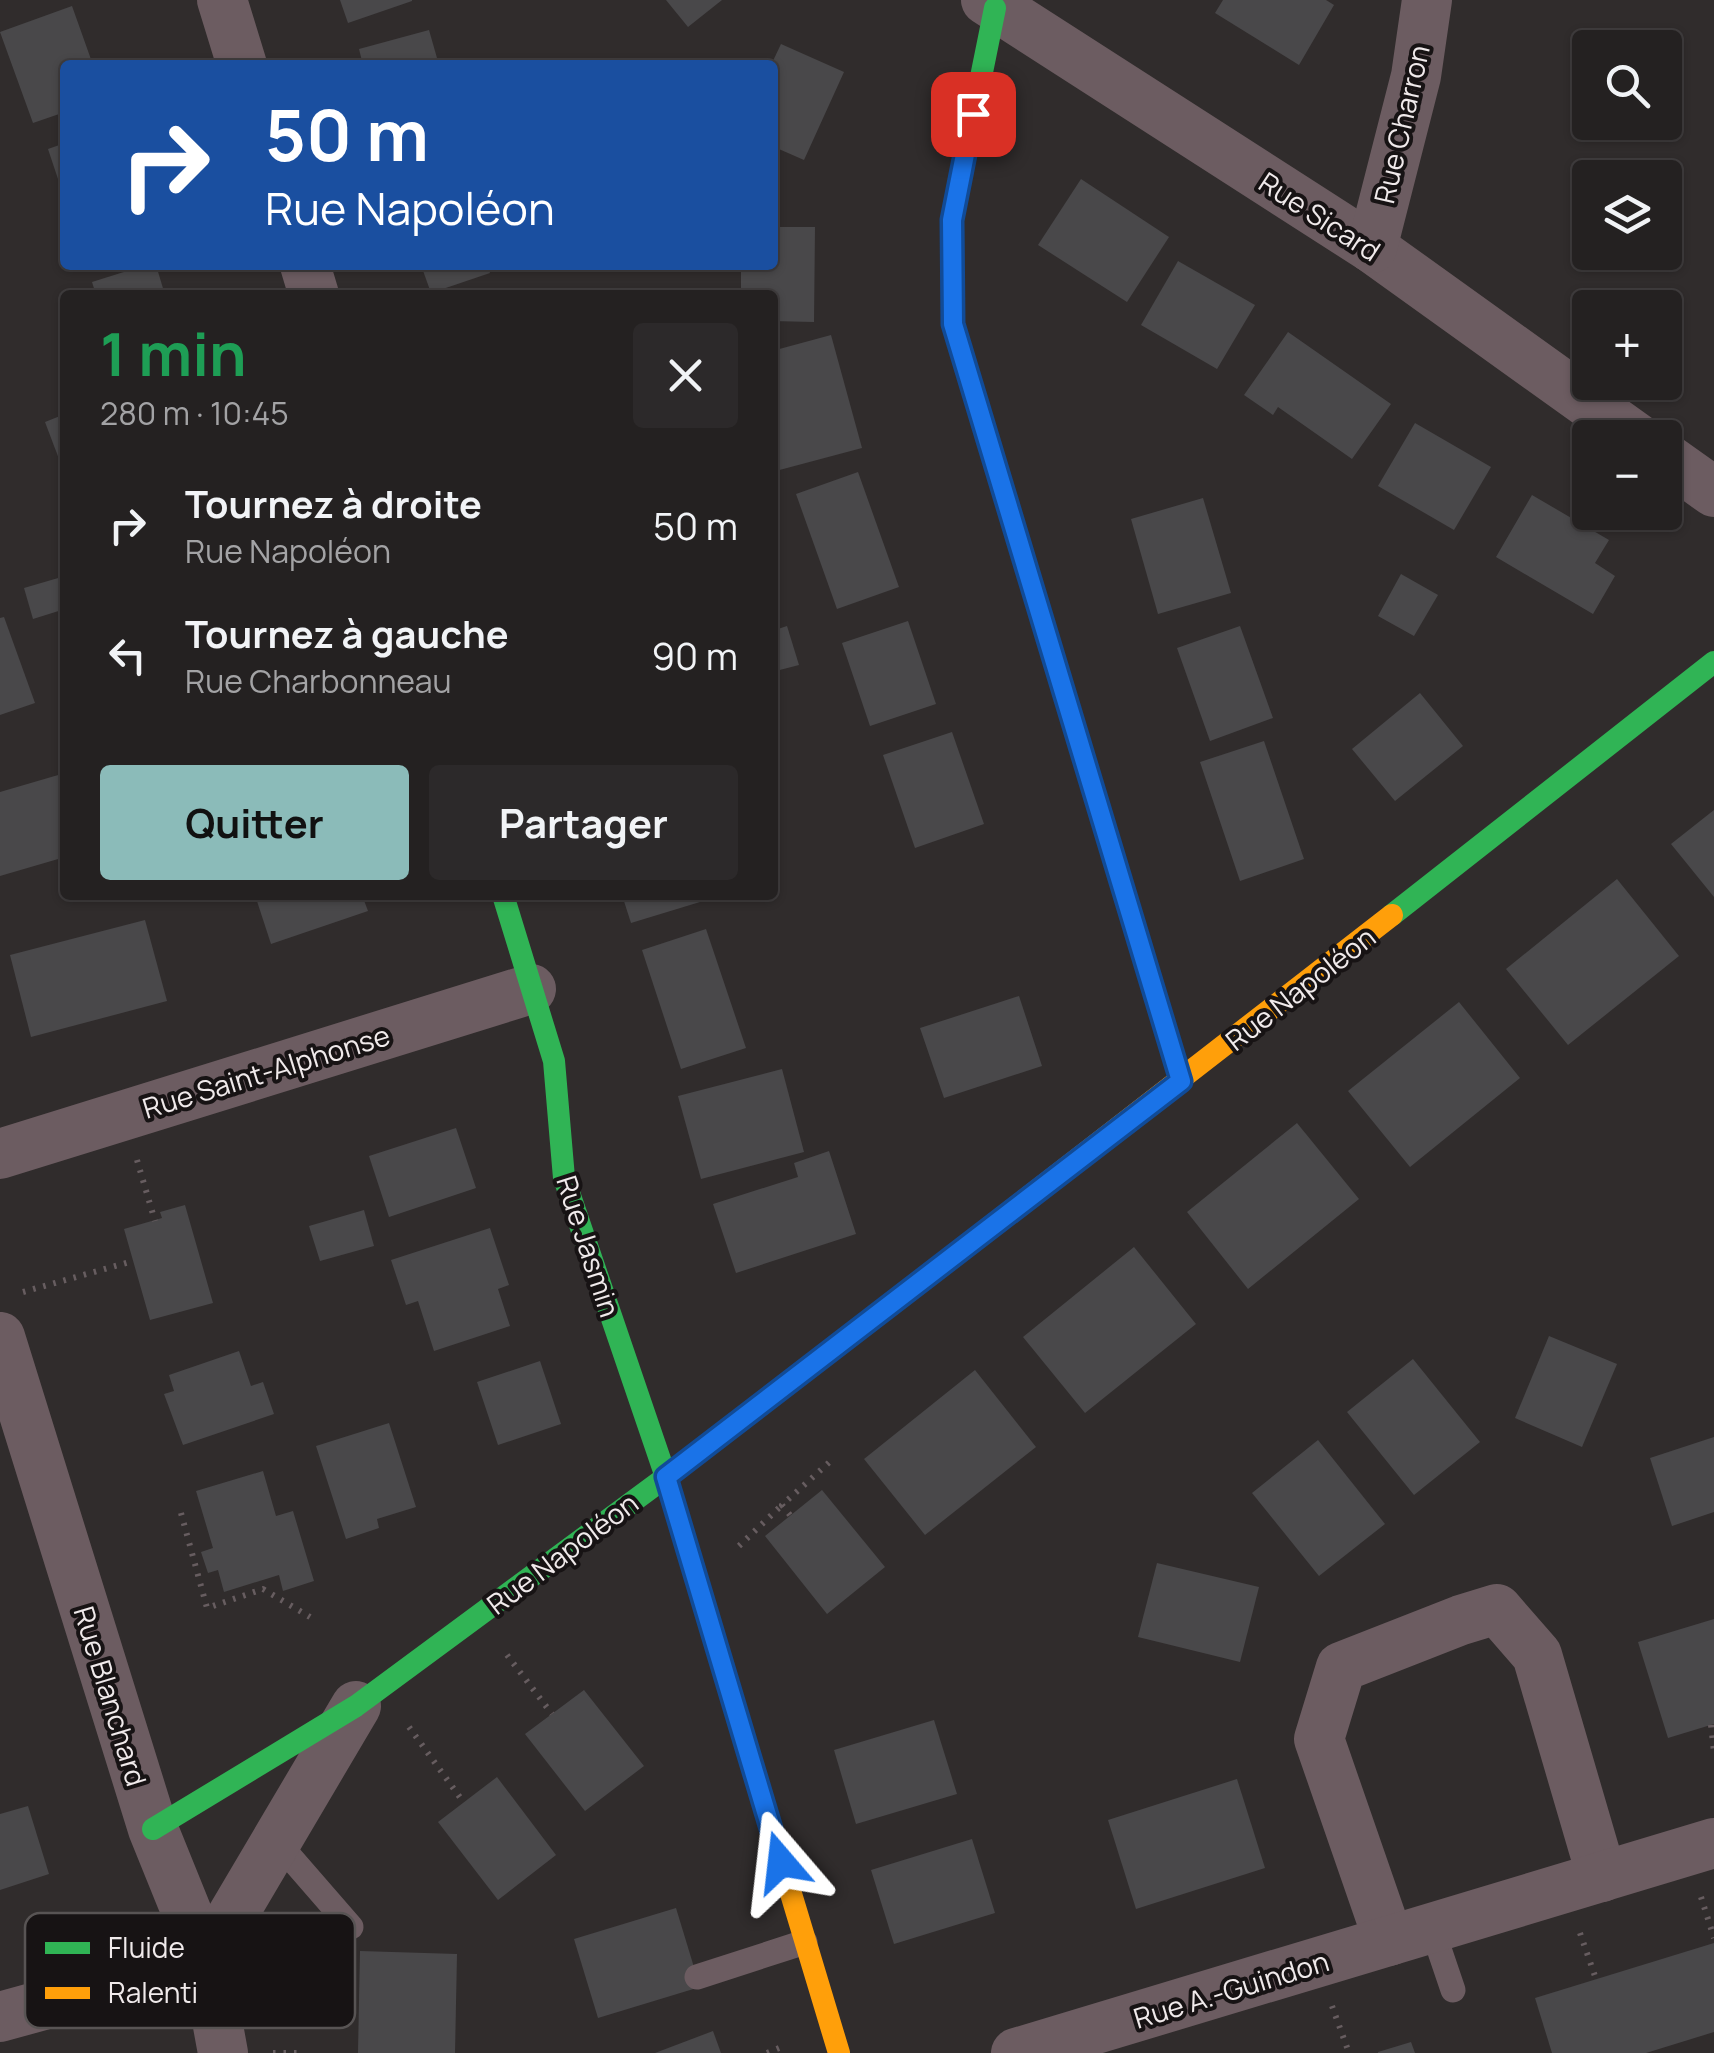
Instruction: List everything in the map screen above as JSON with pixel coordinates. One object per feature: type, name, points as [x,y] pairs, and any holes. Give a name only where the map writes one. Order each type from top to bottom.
[{"type":"street","points":[[222,0],[240,60]]},
{"type":"street","name":"Rue Charron","points":[[1372,248],[1416,76],[1427,0]]},
{"type":"street","points":[[990,4],[952,220],[953,324],[1181,1081]]},
{"type":"street","name":"Rue Sicard","points":[[990,4],[1372,248],[1613,420]]},
{"type":"street","points":[[1682,469],[1714,492]]},
{"type":"street","name":"Rue Napoléon","points":[[153,1829],[368,1698],[666,1477],[1181,1081],[1714,662]]},
{"type":"street","name":"Rue Jasmin","points":[[504,900],[554,1062],[564,1178],[666,1477]]},
{"type":"street","name":"Rue Saint-Alphonse","points":[[0,1154],[531,989]]},
{"type":"street","name":"Rue Blanchard","points":[[10,1315],[153,1829],[187,1913]]},
{"type":"street","points":[[666,1477],[839,2053]]},
{"type":"street","points":[[1410,1934],[1319,1739],[1340,1667],[1497,1609],[1537,1654],[1602,1877]]},
{"type":"street","name":"Rue Napoléon","points":[[235,1913],[368,1698]]},
{"type":"street","name":"Rue A.-Guindon","points":[[1016,2053],[1096,2042],[1410,1934],[1714,1843]]},
{"type":"street","points":[[0,2017],[25,2010]]},
{"type":"street","name":"Rue Blanchard","points":[[218,2028],[223,2053]]},
{"type":"lane","points":[[278,1843],[339,1913]]},
{"type":"lane","points":[[1410,1934],[1454,1990]]},
{"type":"lane","points":[[697,1977],[804,1942]]},
{"type":"path","points":[[125,1115],[155,1221]]},
{"type":"path","points":[[10,1315],[133,1261]]},
{"type":"path","points":[[790,1515],[782,1506],[834,1458]]},
{"type":"path","points":[[180,1513],[207,1608],[263,1589],[310,1617]]},
{"type":"path","points":[[478,1616],[552,1714]]},
{"type":"path","points":[[368,1698],[464,1803]]},
{"type":"path","points":[[1711,1725],[1714,1752]]},
{"type":"path","points":[[355,1988],[359,1989]]},
{"type":"building","points":[[340,0],[412,0],[412,1],[348,23]]},
{"type":"building","points":[[666,0],[722,0],[688,27]]},
{"type":"building","points":[[1223,0],[1326,0],[1334,5],[1299,65],[1215,13]]},
{"type":"building","points":[[72,6],[91,60],[60,60],[60,114],[33,123],[0,32]]},
{"type":"building","points":[[429,30],[438,60],[362,60],[359,49]]},
{"type":"building","points":[[781,44],[844,72],[804,160],[778,149],[778,60],[773,60]]},
{"type":"building","points":[[60,145],[60,185],[48,149]]},
{"type":"building","points":[[1081,179],[1169,237],[1127,302],[1038,245]]},
{"type":"building","points":[[778,227],[815,227],[814,322],[778,321],[778,290],[741,290],[741,270],[778,270]]},
{"type":"building","points":[[1178,261],[1255,305],[1217,369],[1141,325]]},
{"type":"building","points":[[130,270],[158,270],[164,290],[94,290],[92,282]]},
{"type":"building","points":[[423,270],[490,273],[440,290],[430,290]]},
{"type":"building","points":[[1288,332],[1391,404],[1352,459],[1278,407],[1273,415],[1244,395]]},
{"type":"building","points":[[831,335],[862,448],[778,470],[778,349]]},
{"type":"building","points":[[60,416],[60,459],[59,459],[45,422]]},
{"type":"building","points":[[1415,423],[1491,467],[1454,530],[1378,486]]},
{"type":"building","points":[[858,472],[899,587],[837,609],[796,494]]},
{"type":"building","points":[[1532,495],[1572,518],[1572,530],[1592,530],[1609,540],[1595,563],[1615,576],[1593,614],[1496,557]]},
{"type":"building","points":[[1203,498],[1231,593],[1158,614],[1131,519]]},
{"type":"building","points":[[1401,574],[1438,595],[1414,636],[1378,616]]},
{"type":"building","points":[[60,577],[60,611],[33,619],[24,588]]},
{"type":"building","points":[[4,617],[35,703],[0,715],[0,618]]},
{"type":"building","points":[[908,621],[936,704],[870,726],[842,643]]},
{"type":"building","points":[[787,626],[799,665],[778,670],[778,629]]},
{"type":"building","points":[[1240,626],[1273,718],[1210,741],[1177,648]]},
{"type":"building","points":[[1420,693],[1463,746],[1395,801],[1352,749]]},
{"type":"building","points":[[952,732],[984,824],[915,848],[883,755]]},
{"type":"building","points":[[1264,741],[1304,859],[1240,881],[1200,762]]},
{"type":"building","points":[[60,774],[60,858],[0,876],[0,792]]},
{"type":"building","points":[[1714,810],[1714,897],[1671,844]]},
{"type":"building","points":[[1617,879],[1679,956],[1568,1045],[1506,969]]},
{"type":"building","points":[[257,900],[364,900],[368,911],[271,944]]},
{"type":"building","points":[[624,900],[699,900],[700,902],[631,923]]},
{"type":"building","points":[[145,920],[167,1001],[31,1037],[10,955]]},
{"type":"building","points":[[706,929],[746,1048],[681,1069],[642,950]]},
{"type":"building","points":[[1019,996],[1042,1066],[944,1098],[920,1028]]},
{"type":"building","points":[[1459,1002],[1520,1078],[1410,1167],[1348,1091]]},
{"type":"building","points":[[782,1069],[804,1152],[701,1179],[678,1096]]},
{"type":"building","points":[[1297,1123],[1359,1199],[1248,1289],[1187,1212]]},
{"type":"building","points":[[456,1128],[476,1188],[389,1217],[369,1156]]},
{"type":"building","points":[[829,1151],[856,1234],[736,1273],[713,1204],[798,1177],[794,1163]]},
{"type":"building","points":[[185,1205],[213,1303],[150,1320],[124,1229],[162,1218],[160,1212]]},
{"type":"building","points":[[364,1210],[374,1246],[320,1261],[309,1226]]},
{"type":"building","points":[[490,1228],[509,1285],[498,1289],[510,1326],[434,1351],[418,1301],[406,1305],[391,1260]]},
{"type":"building","points":[[1134,1247],[1196,1324],[1085,1413],[1023,1337]]},
{"type":"building","points":[[1549,1336],[1617,1364],[1582,1447],[1515,1418]]},
{"type":"building","points":[[239,1351],[251,1386],[263,1382],[274,1414],[183,1445],[164,1394],[174,1391],[169,1375]]},
{"type":"building","points":[[1413,1359],[1480,1442],[1414,1495],[1347,1412]]},
{"type":"building","points":[[540,1361],[561,1424],[498,1445],[477,1382]]},
{"type":"building","points":[[975,1370],[1036,1447],[925,1535],[864,1459]]},
{"type":"building","points":[[389,1423],[416,1507],[377,1519],[379,1528],[346,1539],[316,1446]]},
{"type":"building","points":[[1714,1437],[1714,1512],[1672,1526],[1650,1458]]},
{"type":"building","points":[[1318,1440],[1385,1524],[1319,1576],[1252,1493]]},
{"type":"building","points":[[263,1471],[276,1516],[293,1511],[314,1581],[283,1591],[279,1575],[224,1592],[218,1570],[208,1573],[201,1552],[213,1548],[196,1491]]},
{"type":"building","points":[[822,1490],[885,1567],[827,1614],[765,1536]]},
{"type":"building","points":[[1157,1563],[1259,1587],[1240,1662],[1138,1637]]},
{"type":"building","points":[[1714,1619],[1714,1724],[1668,1738],[1638,1642]]},
{"type":"building","points":[[584,1690],[644,1766],[585,1811],[525,1734]]},
{"type":"building","points":[[934,1720],[957,1794],[856,1824],[834,1750]]},
{"type":"building","points":[[497,1777],[556,1855],[498,1900],[438,1822]]},
{"type":"building","points":[[1237,1779],[1265,1868],[1136,1909],[1108,1820]]},
{"type":"building","points":[[28,1806],[49,1874],[0,1890],[0,1814]]},
{"type":"building","points":[[972,1839],[995,1913],[894,1944],[871,1870]]},
{"type":"building","points":[[676,1908],[700,1987],[598,2018],[574,1939]]},
{"type":"building","points":[[1714,1943],[1714,2032],[1646,2053],[1552,2053],[1535,1998]]},
{"type":"building","points":[[360,1951],[457,1954],[455,2053],[358,2053]]},
{"type":"building","points":[[713,2031],[721,2053],[655,2053]]},
{"type":"building","points":[[1411,2042],[1415,2053],[1378,2053],[1378,2052]]},
{"type":"traffic: fast","points":[[995,8],[952,220],[953,324],[1181,1081]]},
{"type":"traffic: fast","points":[[1392,915],[1714,662]]},
{"type":"traffic: fast","points":[[505,900],[554,1061],[564,1178],[666,1477],[742,1731]]},
{"type":"traffic: fast","points":[[153,1829],[356,1706],[848,1337]]},
{"type":"traffic: slow","points":[[848,1337],[1392,915]]},
{"type":"traffic: slow","points":[[742,1731],[839,2053]]},
{"type":"route","points":[[781,1862],[666,1477],[1181,1081],[953,324],[952,220],[973,114]]}]
